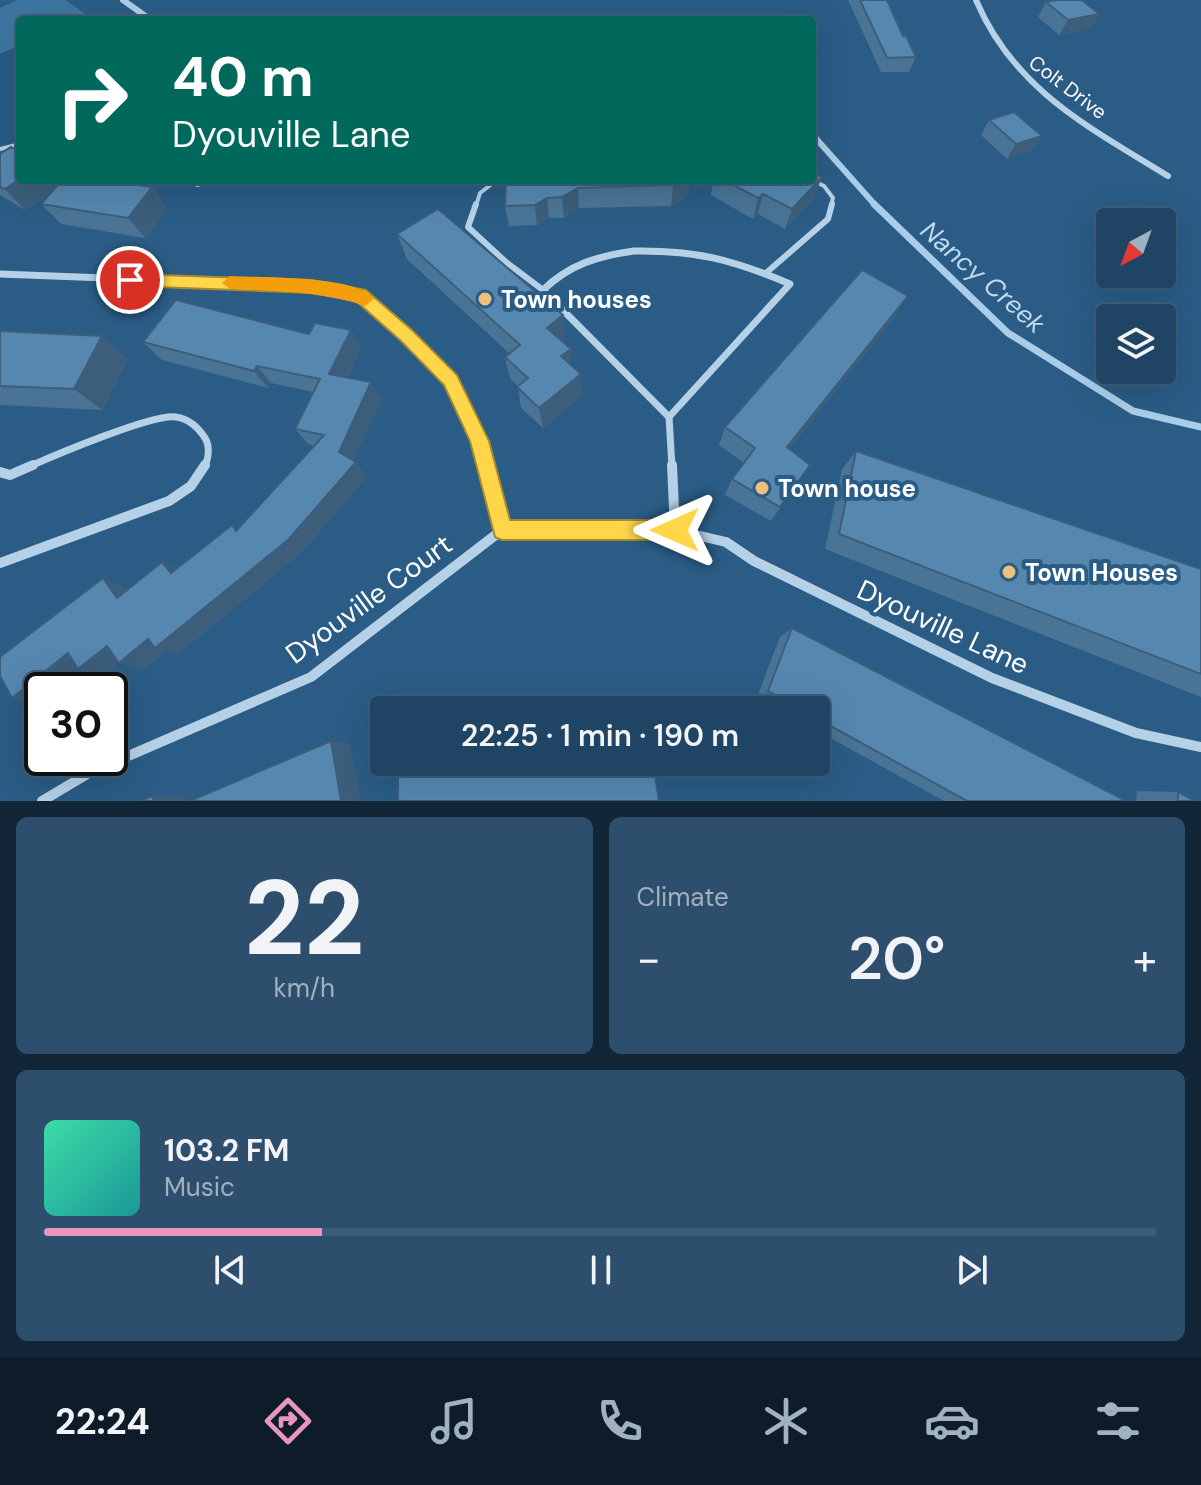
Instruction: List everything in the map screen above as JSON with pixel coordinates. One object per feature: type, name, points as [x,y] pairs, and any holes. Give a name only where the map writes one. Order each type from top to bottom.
[{"type":"street","name":"Colt Drive","points":[[976,0],[981,18],[1011,63],[1032,84],[1053,102],[1168,176]]},
{"type":"street","points":[[669,417],[790,284],[740,262],[672,250],[600,255],[552,279],[543,290],[669,417],[675,530]]},
{"type":"street","points":[[0,274],[312,286],[360,295],[407,336],[450,380],[479,441],[502,530]]},
{"type":"street","points":[[0,472],[10,475],[86,442],[173,416],[195,424],[208,442],[207,462],[191,486],[169,501],[0,563]]},
{"type":"street","name":"Dyouville Lane","points":[[502,530],[675,530],[726,542],[754,561],[992,678],[1136,733],[1201,747]]},
{"type":"street","name":"Dyouville Court","points":[[42,801],[89,773],[311,677],[502,530]]},
{"type":"lane","points":[[766,273],[828,219],[833,198],[824,186],[816,182]]},
{"type":"lane","points":[[492,184],[480,193],[472,207],[468,227],[507,263],[543,290]]},
{"type":"shaded area","points":[[17,0],[65,0],[87,15],[16,16],[16,47],[0,54],[0,8]]},
{"type":"building","points":[[860,0],[887,0],[916,57],[887,58]]},
{"type":"building","points":[[1082,0],[1099,14],[1068,20],[1046,2]]},
{"type":"building","points":[[1014,112],[1042,136],[1016,144],[989,120]]},
{"type":"building","points":[[11,147],[16,150],[16,182],[5,189],[0,187],[0,154]]},
{"type":"building","points":[[58,184],[152,187],[128,218],[41,204]]},
{"type":"building","points":[[506,184],[675,184],[578,188],[562,197],[547,198],[535,205],[505,206]]},
{"type":"building","points":[[732,184],[815,184],[792,209],[763,194],[758,198]]},
{"type":"building","name":"Town houses","points":[[438,209],[563,315],[547,328],[571,349],[561,356],[581,374],[539,408],[517,387],[528,378],[505,357],[520,345],[397,234]]},
{"type":"building","points":[[862,270],[908,296],[787,447],[810,465],[780,507],[732,479],[755,448],[725,427]]},
{"type":"building","points":[[176,300],[309,334],[315,323],[351,330],[329,374],[371,382],[339,452],[356,462],[288,540],[155,648],[148,639],[119,663],[107,646],[78,669],[68,653],[44,672],[24,672],[24,688],[12,698],[0,676],[0,657],[103,578],[117,598],[162,562],[171,573],[232,525],[236,531],[324,435],[295,429],[320,379],[257,366],[254,371],[143,342]]},
{"type":"building","points":[[0,331],[102,336],[74,389],[0,386]]},
{"type":"building","name":"Town Houses","points":[[856,451],[1201,569],[1201,674],[839,534]]},
{"type":"building","points":[[792,628],[1126,801],[967,801],[830,726],[830,696],[777,696],[768,691]]},
{"type":"building","points":[[331,741],[341,801],[190,801]]},
{"type":"building","points":[[398,776],[655,776],[659,801],[398,801]]},
{"type":"building","points":[[1178,792],[1195,801],[1178,801]]},
{"type":"waterway","name":"Nancy Creek","points":[[123,0],[145,16]]},
{"type":"waterway","name":"Nancy Creek","points":[[816,138],[876,205]]},
{"type":"waterway","name":"Nancy Creek","points":[[876,205],[1008,333],[1133,411],[1201,427]]},
{"type":"slow traffic","points":[[230,283],[312,286],[360,295],[365,299]]},
{"type":"place","name":"Town houses","points":[[485,299]]},
{"type":"place","name":"Town house","points":[[762,488]]},
{"type":"place","name":"Town Houses","points":[[1009,572]]},
{"type":"route","points":[[130,280],[312,286],[360,295],[407,336],[450,380],[479,441],[502,530],[675,530]]}]
